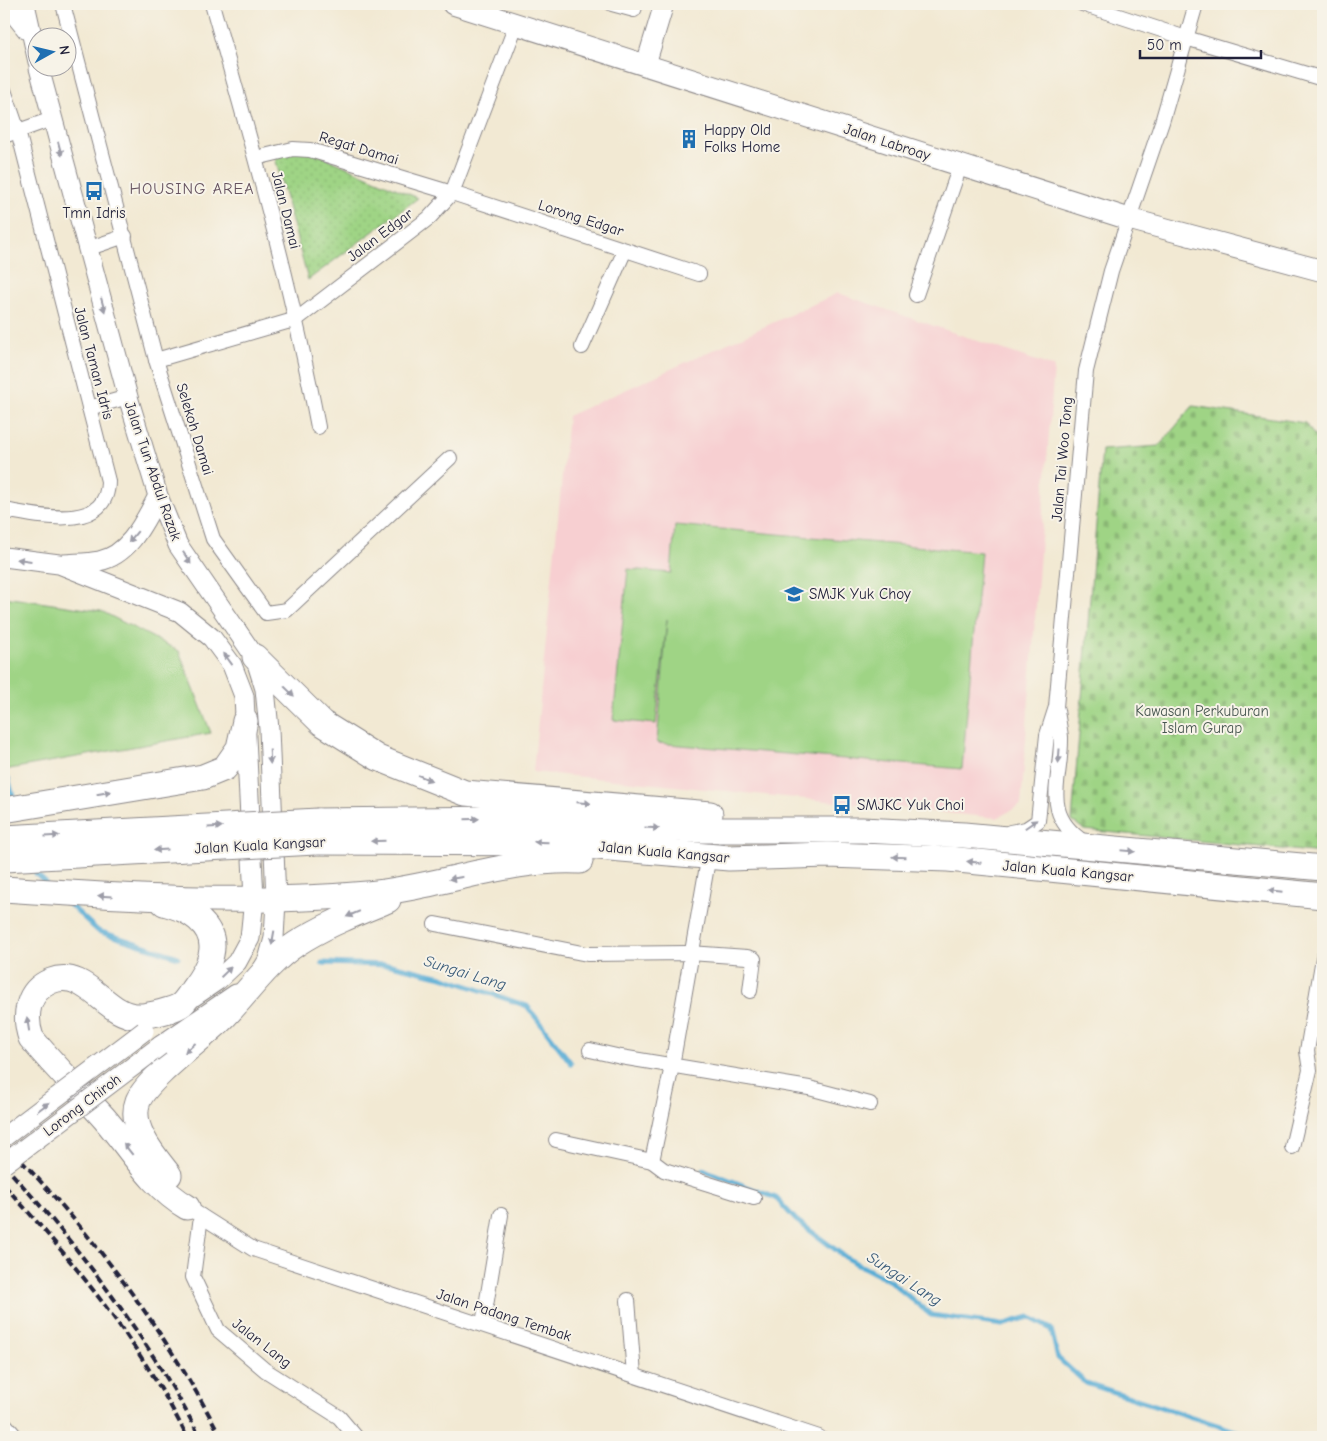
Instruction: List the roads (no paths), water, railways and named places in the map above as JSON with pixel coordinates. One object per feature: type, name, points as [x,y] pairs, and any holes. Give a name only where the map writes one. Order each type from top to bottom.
[{"type":"highway","points":[[255,657],[322,723],[378,758],[465,793],[697,814],[782,818],[862,830]]},
{"type":"highway","points":[[4,810],[203,777],[225,768],[239,748],[246,722]]},
{"type":"highway","name":"Jalan Kuala Kangsar","points":[[4,838],[318,822],[506,819],[693,830],[862,830],[985,837],[1323,868]]},
{"type":"highway","name":"Jalan Kuala Kangsar","points":[[4,859],[315,842],[550,843],[718,862],[828,855],[948,859],[1323,896]]},
{"type":"highway","points":[[4,889],[154,899],[265,899],[369,894],[547,860],[718,862]]},
{"type":"highway","points":[[194,1212],[142,1137],[137,1119],[138,1102],[148,1086],[222,1019],[260,975],[295,945],[328,925],[430,883]]},
{"type":"highway","points":[[154,899],[186,910],[200,920],[212,944],[211,959],[206,971],[181,1005],[146,1016],[136,1017],[121,1013],[88,986],[75,981],[52,980],[42,986],[27,1007],[26,1023],[31,1038],[105,1119],[132,1155],[172,1198],[194,1212]]},
{"type":"main road","points":[[6,4],[28,32]]},
{"type":"main road","points":[[25,4],[30,28]]},
{"type":"main road","name":"Jalan Labroay","points":[[453,4],[1129,219],[1323,271]]},
{"type":"main road","points":[[646,64],[664,4]]},
{"type":"main road","name":"Jalan Tun Abdul Razak","points":[[42,78],[128,397],[158,496],[178,545],[255,657],[265,689],[269,729],[265,899],[274,938],[268,960],[260,975],[242,990],[160,1046]]},
{"type":"main road","points":[[4,557],[59,564],[101,561],[127,546],[140,529],[158,496]]},
{"type":"main road","points":[[59,564],[180,612],[212,638],[232,665],[244,696],[265,899]]},
{"type":"main road","name":"Jalan Tun Abdul Razak","points":[[144,1031],[218,980],[237,962],[250,938],[265,899]]},
{"type":"main road","name":"Lorong Chiroh","points":[[4,1137],[144,1031]]},
{"type":"main road","name":"Lorong Chiroh","points":[[4,1164],[160,1046]]},
{"type":"street","name":"Selekoh Damai","points":[[63,4],[156,360],[213,539],[266,613],[286,610],[450,458]]},
{"type":"street","name":"Jalan Damai","points":[[212,4],[256,158],[297,319],[318,427]]},
{"type":"street","points":[[612,4],[634,10],[636,4]]},
{"type":"street","points":[[1082,4],[1186,38],[1323,79]]},
{"type":"street","name":"Jalan Tai Woo Tong","points":[[1092,847],[1066,830],[1056,804],[1060,737],[1056,707],[1086,371],[1111,271],[1162,122],[1196,4]]},
{"type":"street","name":"Jalan Edgar","points":[[156,360],[297,319],[428,218],[452,193],[516,25]]},
{"type":"street","name":"Jalan Taman Idris","points":[[4,90],[18,131],[108,482],[108,489],[100,505],[95,509],[72,518],[4,510]]},
{"type":"street","points":[[4,136],[52,119]]},
{"type":"street","name":"Regat Damai","points":[[256,158],[301,149],[452,193]]},
{"type":"street","points":[[916,295],[960,166]]},
{"type":"street","name":"Lorong Edgar","points":[[452,193],[699,274]]},
{"type":"street","points":[[87,249],[125,236]]},
{"type":"street","points":[[582,347],[625,250]]},
{"type":"street","points":[[89,408],[128,397]]},
{"type":"street","name":"Jalan Tai Woo Tong","points":[[985,837],[999,832],[1017,832],[1038,821],[1047,735],[1056,707]]},
{"type":"street","points":[[652,1161],[672,1066],[690,953],[718,862]]},
{"type":"street","points":[[435,924],[586,954],[690,953],[754,959],[750,991]]},
{"type":"street","points":[[1292,1147],[1310,1070],[1307,1051],[1323,958]]},
{"type":"street","points":[[590,1050],[672,1066],[809,1088],[870,1104]]},
{"type":"street","points":[[556,1140],[652,1161],[664,1170],[754,1198]]},
{"type":"street","name":"Jalan Padang Tembak","points":[[194,1212],[253,1249],[819,1437]]},
{"type":"street","name":"Jalan Lang","points":[[194,1212],[193,1277],[218,1330],[266,1370],[339,1417],[356,1437]]},
{"type":"street","points":[[483,1324],[501,1215]]},
{"type":"street","points":[[628,1300],[634,1376]]},
{"type":"street","points":[[4,1423],[16,1437]]},
{"type":"waterway","name":"Sungai Lang","points":[[4,776],[8,778],[14,800]]},
{"type":"waterway","name":"Sungai Lang","points":[[33,864],[36,874],[46,883]]},
{"type":"waterway","name":"Sungai Lang","points":[[67,902],[98,931],[178,957]]},
{"type":"waterway","name":"Sungai Lang","points":[[322,963],[391,965],[442,977],[527,1006],[571,1063]]},
{"type":"waterway","name":"Sungai Lang","points":[[704,1170],[776,1198],[796,1220],[848,1259],[890,1281],[931,1315],[1002,1325],[1029,1317],[1051,1329],[1058,1358],[1086,1383],[1254,1437]]},
{"type":"railway","points":[[4,1143],[66,1210],[123,1282],[175,1357],[221,1437]]},
{"type":"railway","points":[[4,1165],[59,1228],[111,1295],[158,1364],[200,1437]]},
{"type":"railway","points":[[4,1185],[56,1244],[105,1305],[149,1369],[187,1437]]},
{"type":"place","name":"Happy Old Folks Home","points":[[689,139]]},
{"type":"place","name":"Tmn Idris","points":[[94,191]]},
{"type":"place","name":"SMJK Yuk Choy","points":[[794,594]]},
{"type":"place","name":"SMJKC Yuk Choi","points":[[842,805]]},
{"type":"district","name":"HOUSING AREA","points":[[192,189]]},
{"type":"park label","name":"Kawasan Perkuburan Islam Gurap","points":[[1202,720]]}]
